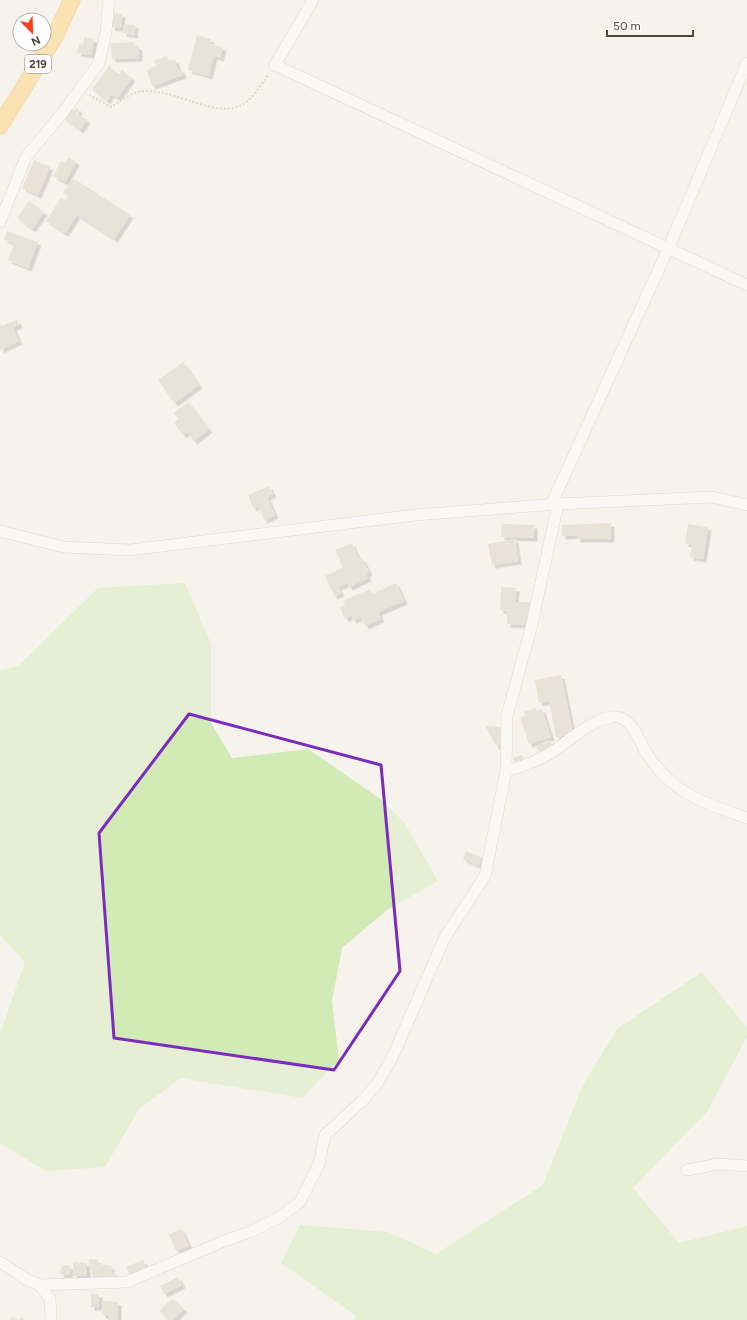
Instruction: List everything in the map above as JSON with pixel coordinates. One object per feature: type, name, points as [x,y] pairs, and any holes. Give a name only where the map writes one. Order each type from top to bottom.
[{"type":"highway","name":"219","points":[[0,126],[54,38],[72,0]]},
{"type":"street","points":[[0,222],[26,157],[99,63],[106,32],[109,0]]},
{"type":"street","points":[[313,0],[275,65],[747,285]]},
{"type":"street","points":[[0,1262],[26,1279],[40,1285],[127,1282],[224,1241],[250,1232],[278,1218],[300,1202],[319,1164],[325,1135],[362,1102],[376,1084],[392,1058],[445,937],[485,876],[506,771],[507,716],[531,628],[555,504],[747,63]]},
{"type":"street","points":[[0,531],[63,547],[130,550],[415,515],[555,504],[712,497],[747,505]]},
{"type":"street","points":[[506,771],[530,764],[548,754],[592,723],[614,717],[627,721],[634,730],[646,752],[662,773],[680,790],[698,800],[747,818]]},
{"type":"street","points":[[687,1170],[718,1164],[747,1166]]},
{"type":"street","points":[[40,1285],[50,1300],[51,1320]]},
{"type":"path","points":[[79,90],[111,107],[137,92],[153,90],[180,99],[221,108],[238,107],[251,98],[275,65]]},
{"type":"highlighted area","points":[[189,714],[381,765],[400,971],[334,1070],[114,1038],[99,833]]},
{"type":"green space","points":[[185,583],[211,644],[211,723],[232,758],[308,749],[379,798],[404,822],[438,881],[387,910],[342,948],[332,1001],[339,1060],[302,1098],[181,1078],[139,1109],[105,1167],[46,1171],[0,1143],[0,1034],[25,962],[0,935],[0,670],[18,666],[98,588]]},
{"type":"green space","points":[[702,972],[747,1028],[747,1037],[707,1112],[633,1188],[679,1243],[747,1226],[747,1320],[355,1320],[355,1315],[281,1263],[300,1225],[388,1232],[436,1254],[543,1185],[583,1085],[617,1029]]},
{"type":"building","points":[[113,13],[122,14],[121,28],[111,27]]},
{"type":"building","points":[[124,24],[135,25],[134,35],[123,33]]},
{"type":"building","points":[[197,35],[211,39],[210,44],[223,47],[220,58],[214,56],[209,76],[188,70]]},
{"type":"building","points":[[84,37],[94,39],[91,55],[77,53],[79,44],[83,45]]},
{"type":"building","points":[[134,42],[134,46],[139,46],[139,58],[112,59],[111,43]]},
{"type":"building","points":[[167,56],[168,61],[175,59],[178,70],[181,69],[183,75],[152,86],[147,70],[157,66],[154,61]]},
{"type":"building","points":[[109,66],[119,74],[122,70],[132,78],[117,98],[111,94],[107,101],[92,89]]},
{"type":"building","points":[[76,107],[79,110],[77,113],[87,120],[80,130],[64,119],[70,109],[74,111]]},
{"type":"building","points":[[69,157],[76,162],[65,182],[53,176],[61,161],[65,163]]},
{"type":"building","points":[[34,160],[50,167],[38,195],[22,188]]},
{"type":"building","points":[[73,178],[130,215],[114,239],[77,215],[65,233],[46,221],[61,198],[66,201],[69,196],[63,193]]},
{"type":"building","points":[[29,201],[44,212],[32,229],[17,218]]},
{"type":"building","points":[[7,231],[38,242],[28,268],[8,260],[14,243],[4,239]]},
{"type":"building","points":[[17,320],[19,325],[13,327],[19,341],[0,350],[0,323],[1,326]]},
{"type":"building","points":[[183,362],[199,385],[174,403],[158,380]]},
{"type":"building","points":[[188,402],[209,429],[194,441],[187,432],[183,435],[174,423],[178,419],[174,413]]},
{"type":"building","points":[[269,486],[273,494],[267,497],[275,515],[264,520],[258,506],[253,508],[248,495]]},
{"type":"building","points":[[611,523],[611,539],[577,539],[577,535],[562,536],[562,525]]},
{"type":"building","points":[[502,524],[534,525],[534,538],[501,537]]},
{"type":"building","points":[[688,524],[708,527],[703,559],[690,557],[692,545],[685,543]]},
{"type":"building","points":[[515,539],[518,561],[492,565],[488,544]]},
{"type":"building","points":[[352,543],[359,559],[362,558],[369,572],[366,574],[368,578],[349,587],[347,583],[338,587],[341,593],[334,596],[325,576],[343,567],[335,550]]},
{"type":"building","points":[[396,583],[404,601],[378,612],[381,619],[365,626],[361,617],[353,620],[351,616],[345,619],[340,607],[345,605],[343,601],[370,589],[372,594]]},
{"type":"building","points":[[501,587],[516,588],[515,602],[531,602],[529,625],[507,624],[507,611],[500,610]]},
{"type":"building","points":[[561,675],[573,734],[556,737],[549,701],[539,703],[535,680]]},
{"type":"building","points":[[536,708],[536,711],[542,709],[551,737],[529,744],[520,717],[525,716],[524,712]]},
{"type":"building","points":[[485,726],[503,727],[503,746],[496,746]]},
{"type":"building","points":[[549,740],[552,747],[539,752],[536,746]]},
{"type":"building","points":[[522,755],[525,761],[516,765],[513,758]]},
{"type":"building","points":[[466,851],[483,858],[479,866],[463,859]]},
{"type":"building","points":[[182,1229],[189,1246],[176,1251],[169,1234]]},
{"type":"building","points":[[89,1259],[98,1260],[98,1264],[112,1266],[111,1272],[115,1272],[114,1280],[92,1278],[93,1267],[88,1266]]},
{"type":"building","points":[[143,1260],[146,1268],[129,1274],[126,1267]]},
{"type":"building","points":[[73,1262],[87,1263],[87,1276],[73,1276]]},
{"type":"building","points":[[62,1265],[70,1266],[69,1275],[60,1274]]},
{"type":"building","points":[[178,1277],[182,1285],[164,1294],[160,1286]]},
{"type":"building","points":[[91,1294],[99,1294],[99,1307],[91,1307]]},
{"type":"building","points":[[172,1298],[184,1309],[173,1320],[168,1320],[159,1311]]},
{"type":"building","points":[[103,1301],[118,1302],[118,1320],[108,1320],[108,1315],[102,1315]]},
{"type":"building","points":[[14,1316],[18,1320],[9,1320]]},
{"type":"building","points":[[22,1317],[25,1320],[18,1320]]}]
